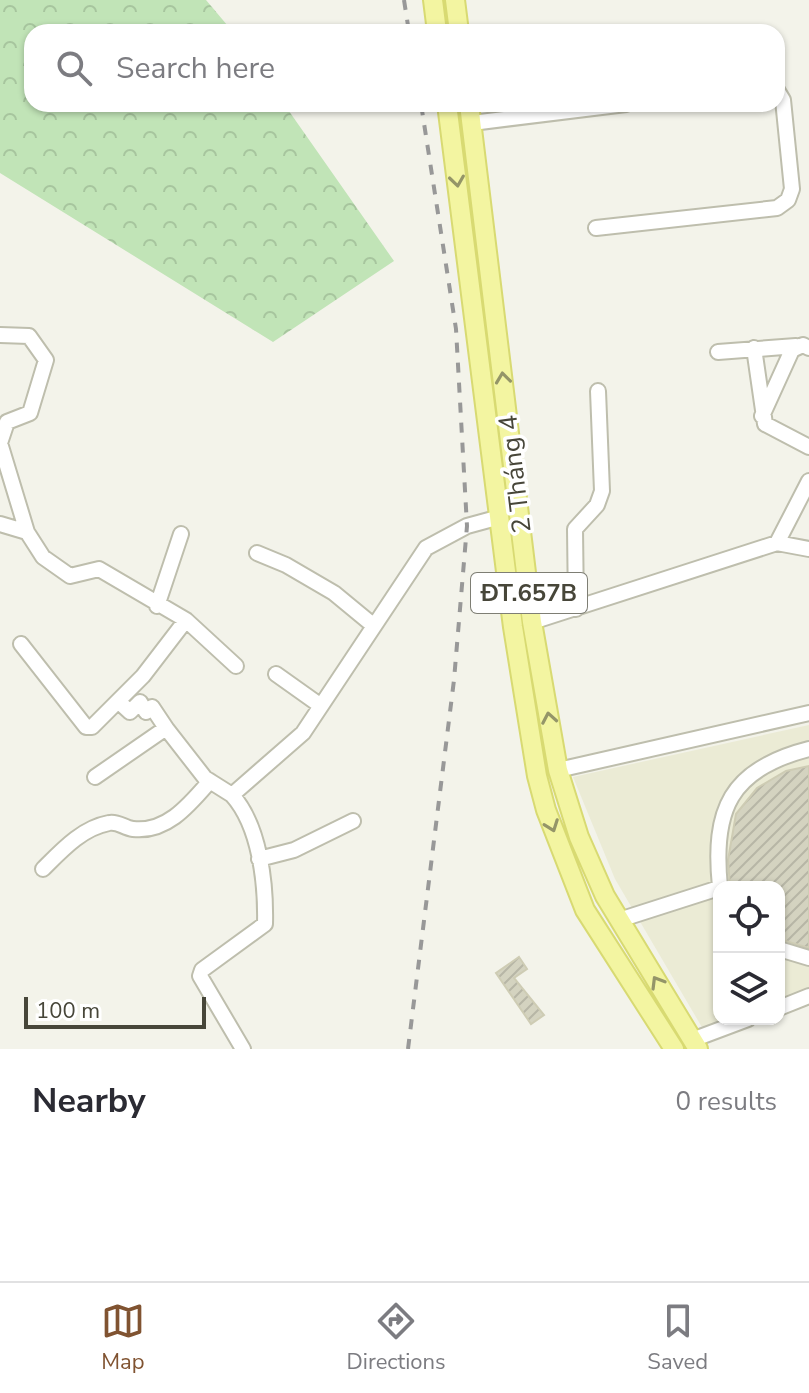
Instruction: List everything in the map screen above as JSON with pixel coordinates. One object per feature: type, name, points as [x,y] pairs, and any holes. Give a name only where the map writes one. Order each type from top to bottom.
[{"type":"main road","points":[[433,0],[436,24]]},
{"type":"main road","points":[[455,0],[458,24]]},
{"type":"main road","name":"2 Tháng 4","points":[[448,112],[513,627],[537,776],[568,869],[597,930],[674,1049]]},
{"type":"main road","name":"2 Tháng 4","points":[[470,112],[532,622],[558,770],[579,837],[619,920],[695,1044]]},
{"type":"main road","points":[[450,126],[472,123]]},
{"type":"main road","points":[[472,292],[492,290]]},
{"type":"main road","points":[[513,627],[532,622]]},
{"type":"main road","points":[[537,776],[558,770]]},
{"type":"main road","points":[[597,930],[619,920]]},
{"type":"street","points":[[472,123],[561,112]]},
{"type":"street","points":[[596,228],[777,208],[788,200],[792,189],[784,112]]},
{"type":"street","points":[[0,335],[29,336],[46,360],[30,413],[7,422],[0,443],[27,532],[43,557],[70,576],[99,569],[157,606],[186,620],[236,666]]},
{"type":"street","points":[[718,352],[803,347]]},
{"type":"street","points":[[762,417],[803,347]]},
{"type":"street","points":[[754,348],[762,417],[771,428],[809,447]]},
{"type":"street","points":[[576,609],[575,529],[597,505],[602,491],[598,391]]},
{"type":"street","points":[[777,543],[809,481]]},
{"type":"street","points":[[232,795],[303,733],[426,548],[467,526],[500,517]]},
{"type":"street","points":[[0,524],[27,532]]},
{"type":"street","points":[[157,606],[181,534]]},
{"type":"street","points":[[532,622],[777,543],[809,549]]},
{"type":"street","points":[[257,553],[334,593],[374,626]]},
{"type":"street","points":[[21,644],[86,727],[92,727],[143,676],[186,620]]},
{"type":"street","points":[[276,674],[321,706]]},
{"type":"street","points":[[118,701],[130,712],[140,702],[146,712],[152,707],[210,781],[232,795],[246,813],[259,859],[265,924],[202,970],[200,976],[243,1049]]},
{"type":"street","points":[[558,770],[809,713]]},
{"type":"street","points":[[95,777],[166,728]]},
{"type":"street","points":[[719,881],[716,845],[725,809],[746,779],[776,758],[809,749]]},
{"type":"street","points":[[43,869],[90,829],[113,822],[134,829],[164,824],[185,810],[210,781]]},
{"type":"street","points":[[259,859],[294,850],[353,821]]},
{"type":"street","points":[[619,920],[713,890]]},
{"type":"street","points":[[785,951],[809,958]]},
{"type":"street","points":[[785,1006],[809,996]]},
{"type":"street","points":[[695,1044],[735,1025]]},
{"type":"shaded area","points":[[809,725],[809,991],[785,1000],[785,881],[713,881],[715,1025],[703,1029],[615,879],[573,777]]},
{"type":"green space","points":[[0,0],[206,0],[226,24],[24,24],[24,112],[290,112],[394,261],[273,342],[0,173]]},
{"type":"building","points":[[809,766],[809,948],[785,941],[785,881],[730,881],[728,860],[736,814],[757,788],[786,771]]},
{"type":"building","points":[[519,957],[527,969],[514,978],[544,1015],[531,1024],[496,973]]},
{"type":"railway","points":[[404,0],[408,24]]},
{"type":"railway","points":[[408,1049],[454,680],[467,526],[456,329],[422,112]]}]
